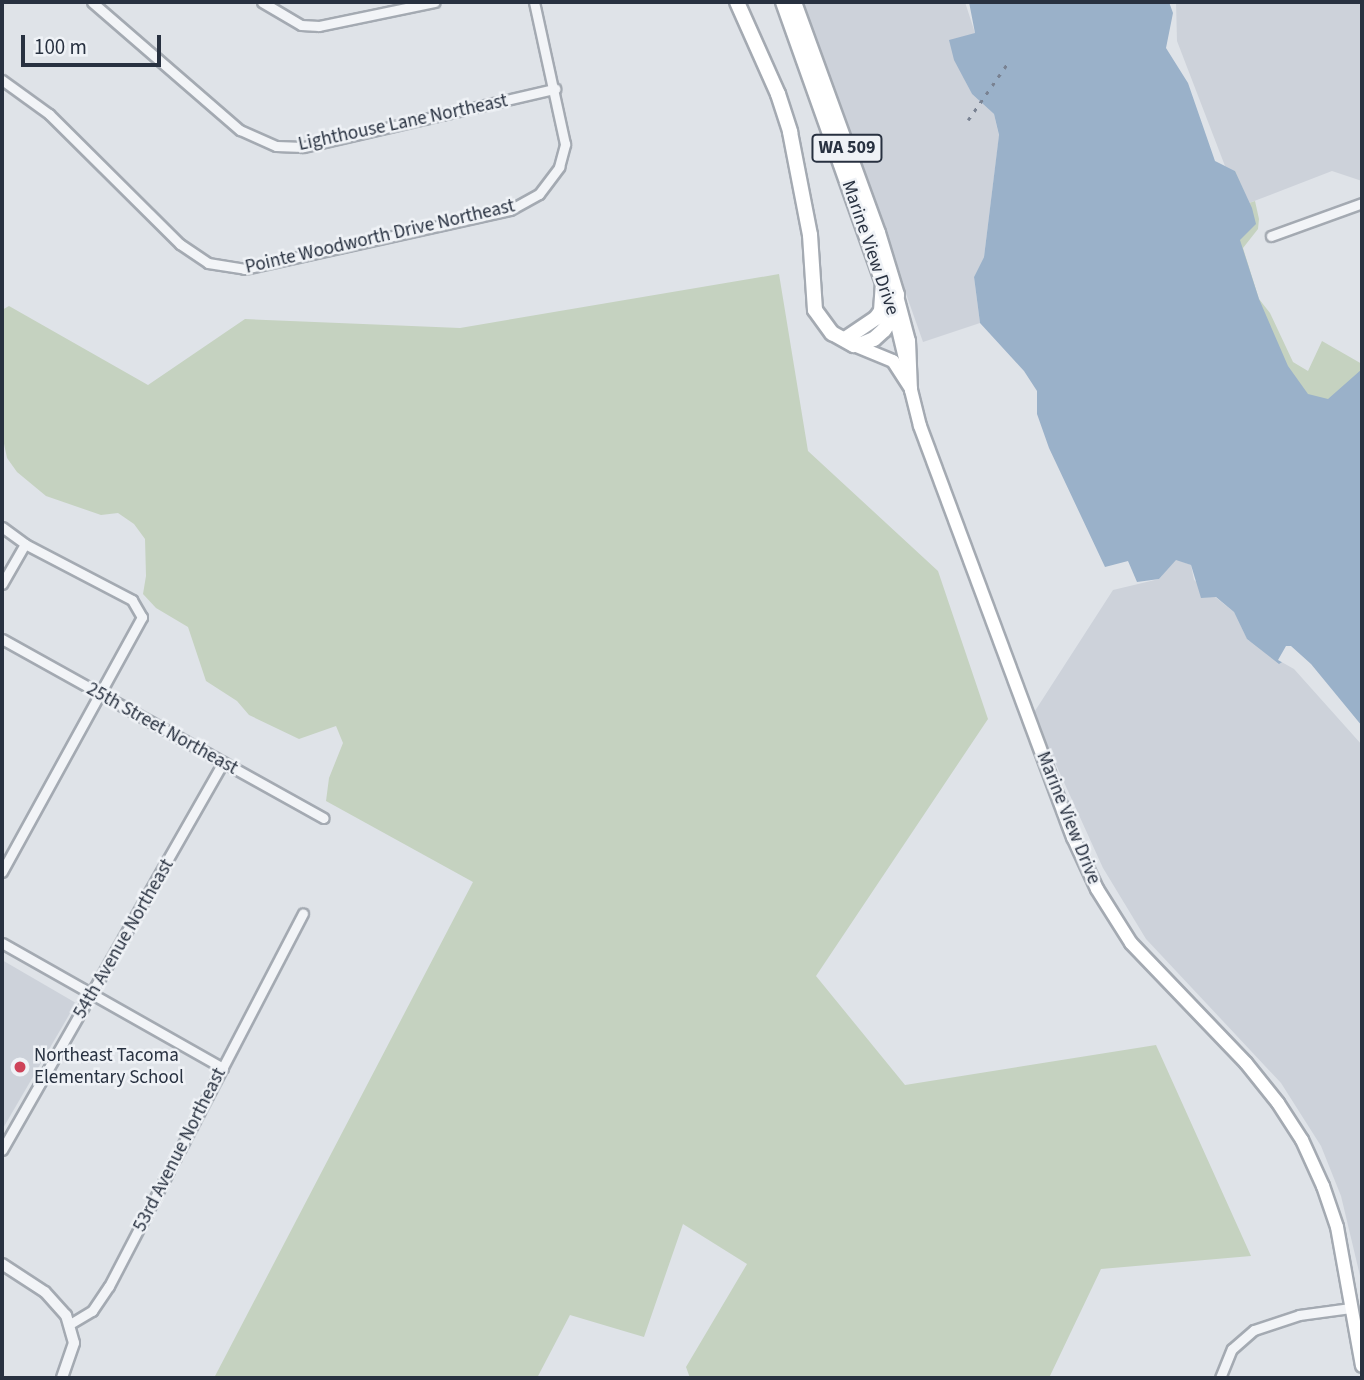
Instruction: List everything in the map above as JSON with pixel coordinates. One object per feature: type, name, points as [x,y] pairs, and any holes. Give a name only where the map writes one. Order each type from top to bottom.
[{"type":"main road","points":[[737,2],[778,94],[790,132],[810,235],[815,310],[826,328],[893,360],[911,383]]},
{"type":"main road","name":"Marine View Drive","points":[[783,2],[894,312],[920,426],[1073,837],[1097,889],[1131,943],[1246,1063],[1278,1103],[1301,1140],[1323,1186],[1337,1227],[1362,1366]]},
{"type":"main road","name":"Marine View Drive","points":[[794,2],[878,233],[909,341],[911,383]]},
{"type":"main road","points":[[852,339],[881,311],[884,283]]},
{"type":"main road","points":[[880,335],[894,312],[897,295]]},
{"type":"main road","points":[[852,339],[880,335],[900,346]]},
{"type":"street","name":"Lighthouse Lane Northeast","points":[[92,2],[240,130],[276,146],[303,147],[555,89]]},
{"type":"street","points":[[262,2],[301,25],[319,26],[435,2]]},
{"type":"street","name":"Pointe Woodworth Drive Northeast","points":[[2,80],[49,114],[180,244],[208,263],[232,269],[254,267],[510,210],[530,201],[548,186],[563,155],[565,131],[534,2]]},
{"type":"street","points":[[1271,236],[1362,203]]},
{"type":"street","points":[[2,527],[25,544],[132,600],[142,617],[102,696],[2,872]]},
{"type":"street","points":[[2,584],[25,544]]},
{"type":"street","name":"25th Street Northeast","points":[[2,639],[323,818]]},
{"type":"street","name":"54th Avenue Northeast","points":[[2,1150],[223,763]]},
{"type":"street","name":"53rd Avenue Northeast","points":[[71,1324],[88,1314],[101,1300],[303,914]]},
{"type":"street","points":[[2,943],[223,1068]]},
{"type":"street","points":[[2,1265],[45,1292],[61,1307],[71,1324],[73,1353],[62,1378]]},
{"type":"street","points":[[1220,1378],[1232,1349],[1254,1330],[1299,1315],[1351,1308]]},
{"type":"shaded area","points":[[803,2],[965,2],[975,33],[965,80],[972,94],[994,114],[999,136],[984,257],[974,277],[980,323],[923,342]]},
{"type":"shaded area","points":[[1176,2],[1362,2],[1362,181],[1332,171],[1249,203],[1235,171],[1225,166],[1177,41]]},
{"type":"shaded area","points":[[1176,559],[1191,565],[1194,580],[1234,612],[1248,640],[1286,659],[1362,742],[1362,1284],[1341,1196],[1321,1146],[1281,1083],[1146,939],[1103,868],[1033,714],[1113,590],[1159,579]]},
{"type":"shaded area","name":"Northeast Tacoma Elementary School","points":[[2,960],[76,1003],[2,1130]]},
{"type":"green space","points":[[1235,171],[1249,203],[1255,201],[1259,219],[1258,229],[1243,248],[1259,299],[1270,313],[1293,362],[1308,371],[1322,341],[1362,364],[1362,494],[1293,418],[1228,209],[1226,185]]},
{"type":"green space","points":[[779,274],[808,451],[938,571],[988,719],[816,976],[905,1085],[1156,1045],[1251,1256],[1101,1269],[1049,1378],[690,1378],[686,1367],[747,1264],[683,1224],[644,1337],[570,1315],[537,1378],[214,1378],[473,882],[326,801],[329,778],[343,743],[336,726],[299,739],[249,715],[237,701],[206,681],[188,627],[156,608],[143,594],[146,576],[145,539],[134,524],[118,513],[101,515],[46,496],[17,472],[7,458],[3,439],[2,310],[9,306],[148,385],[245,319],[460,328]]},
{"type":"water","points":[[969,2],[1169,2],[1173,13],[1166,48],[1188,83],[1215,161],[1235,171],[1252,208],[1256,224],[1240,240],[1259,299],[1288,366],[1308,394],[1328,399],[1362,369],[1362,742],[1287,659],[1279,664],[1247,639],[1234,612],[1216,597],[1201,598],[1191,565],[1176,560],[1159,579],[1137,582],[1128,561],[1105,567],[1049,448],[1037,414],[1037,391],[1024,371],[980,323],[974,277],[984,257],[999,135],[994,114],[972,94],[954,60],[949,40],[975,33]]},
{"type":"pier","points":[[1286,646],[1291,646],[1311,664],[1362,726],[1362,745],[1294,669],[1278,660]]},
{"type":"railway","points":[[968,120],[1007,64]]},
{"type":"place","name":"Northeast Tacoma Elementary School","points":[[20,1067]]}]
